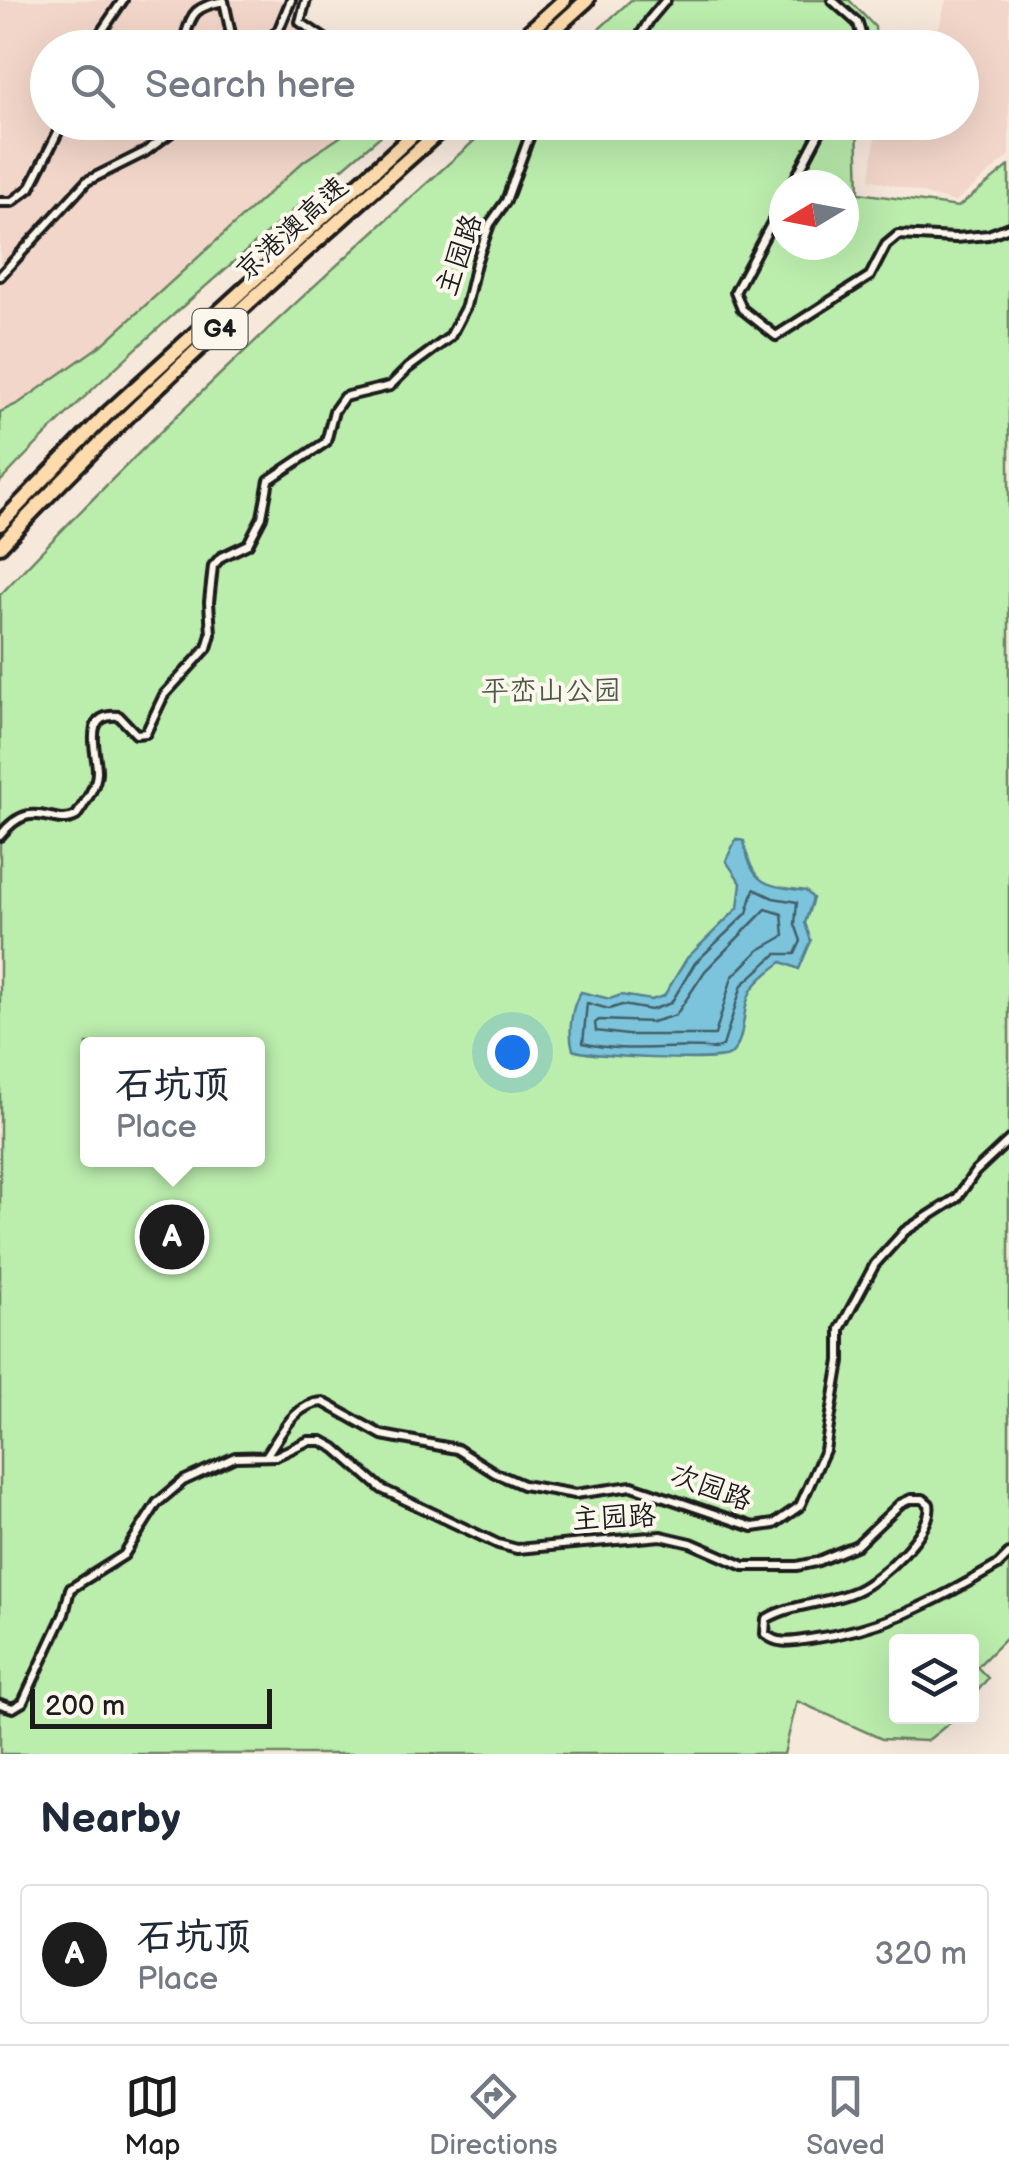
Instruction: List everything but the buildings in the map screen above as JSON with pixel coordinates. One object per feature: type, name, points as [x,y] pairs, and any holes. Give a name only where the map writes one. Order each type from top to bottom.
[{"type":"highway","points":[[530,30],[564,0]]},
{"type":"highway","points":[[554,30],[587,0]]},
{"type":"highway","name":"京港澳高速","points":[[0,524],[106,415],[407,140]]},
{"type":"highway","name":"京港澳高速","points":[[0,546],[74,467],[244,305],[430,140]]},
{"type":"street","points":[[103,30],[123,0]]},
{"type":"street","points":[[278,30],[292,0]]},
{"type":"street","points":[[306,0],[300,22],[312,30]]},
{"type":"street","points":[[644,30],[666,0]]},
{"type":"street","points":[[832,0],[858,23],[860,30]]},
{"type":"street","points":[[187,30],[200,6],[223,1],[230,30]]},
{"type":"street","points":[[0,202],[12,202],[30,188],[54,140]]},
{"type":"street","points":[[0,276],[88,181],[161,140]]},
{"type":"street","name":"主园路","points":[[0,836],[25,816],[43,814],[68,820],[76,816],[97,775],[92,742],[101,722],[111,715],[119,716],[136,734],[146,734],[164,695],[205,652],[211,637],[213,566],[250,541],[264,511],[270,480],[322,446],[328,438],[334,411],[344,397],[390,386],[450,337],[466,306],[490,224],[506,201],[528,140]]},
{"type":"street","points":[[800,170],[816,140]]},
{"type":"street","points":[[769,228],[735,292],[738,306],[776,336],[870,276],[886,246],[898,235],[956,238],[988,235],[1009,227]]},
{"type":"street","name":"次园路","points":[[266,1457],[300,1410],[323,1402],[382,1436],[457,1449],[500,1476],[523,1485],[570,1494],[632,1486],[752,1527],[774,1524],[800,1506],[825,1450],[840,1362],[841,1324],[874,1264],[905,1231],[957,1198],[976,1172],[1009,1140]]},
{"type":"street","name":"主园路","points":[[0,1704],[14,1708],[23,1702],[64,1614],[70,1589],[124,1555],[164,1495],[183,1480],[230,1459],[280,1454],[302,1442],[327,1443],[382,1489],[510,1548],[661,1536],[691,1543],[738,1565],[816,1562],[863,1541],[906,1500],[926,1501],[930,1518],[917,1539],[864,1587],[766,1619],[765,1634],[778,1642],[850,1634],[899,1618],[998,1565],[1009,1554]]},
{"type":"shaded area","points":[[0,0],[301,0],[291,24],[301,30],[30,30],[30,140],[336,140],[304,161],[104,343],[19,403],[0,412]]},
{"type":"shaded area","points":[[946,0],[1009,0],[1009,156],[955,202],[870,179],[875,140],[979,140],[979,30],[938,30]]},
{"type":"green space","points":[[631,0],[849,0],[875,30],[598,30]]},
{"type":"green space","points":[[336,140],[376,140],[139,346],[0,482],[0,412],[19,403],[104,343],[304,161]]},
{"type":"green space","name":"平峦山公园","points":[[475,140],[857,140],[858,170],[769,170],[769,260],[859,260],[859,193],[958,207],[1009,166],[1009,1635],[979,1665],[979,1634],[889,1634],[889,1724],[948,1724],[927,1741],[882,1739],[797,1701],[784,1754],[0,1754],[0,595],[180,413]]},
{"type":"green space","name":"平峦山公园","points":[[979,1669],[988,1678],[979,1689]]},
{"type":"water","points":[[736,839],[744,841],[751,867],[763,881],[806,891],[813,898],[805,923],[811,941],[799,969],[782,962],[756,984],[746,1004],[739,1041],[730,1055],[653,1058],[573,1050],[571,1020],[581,992],[610,999],[621,995],[651,1000],[664,996],[687,958],[738,908],[741,883],[726,861]]},
{"type":"place","name":"石坑顶","points":[[172,1237]]}]
